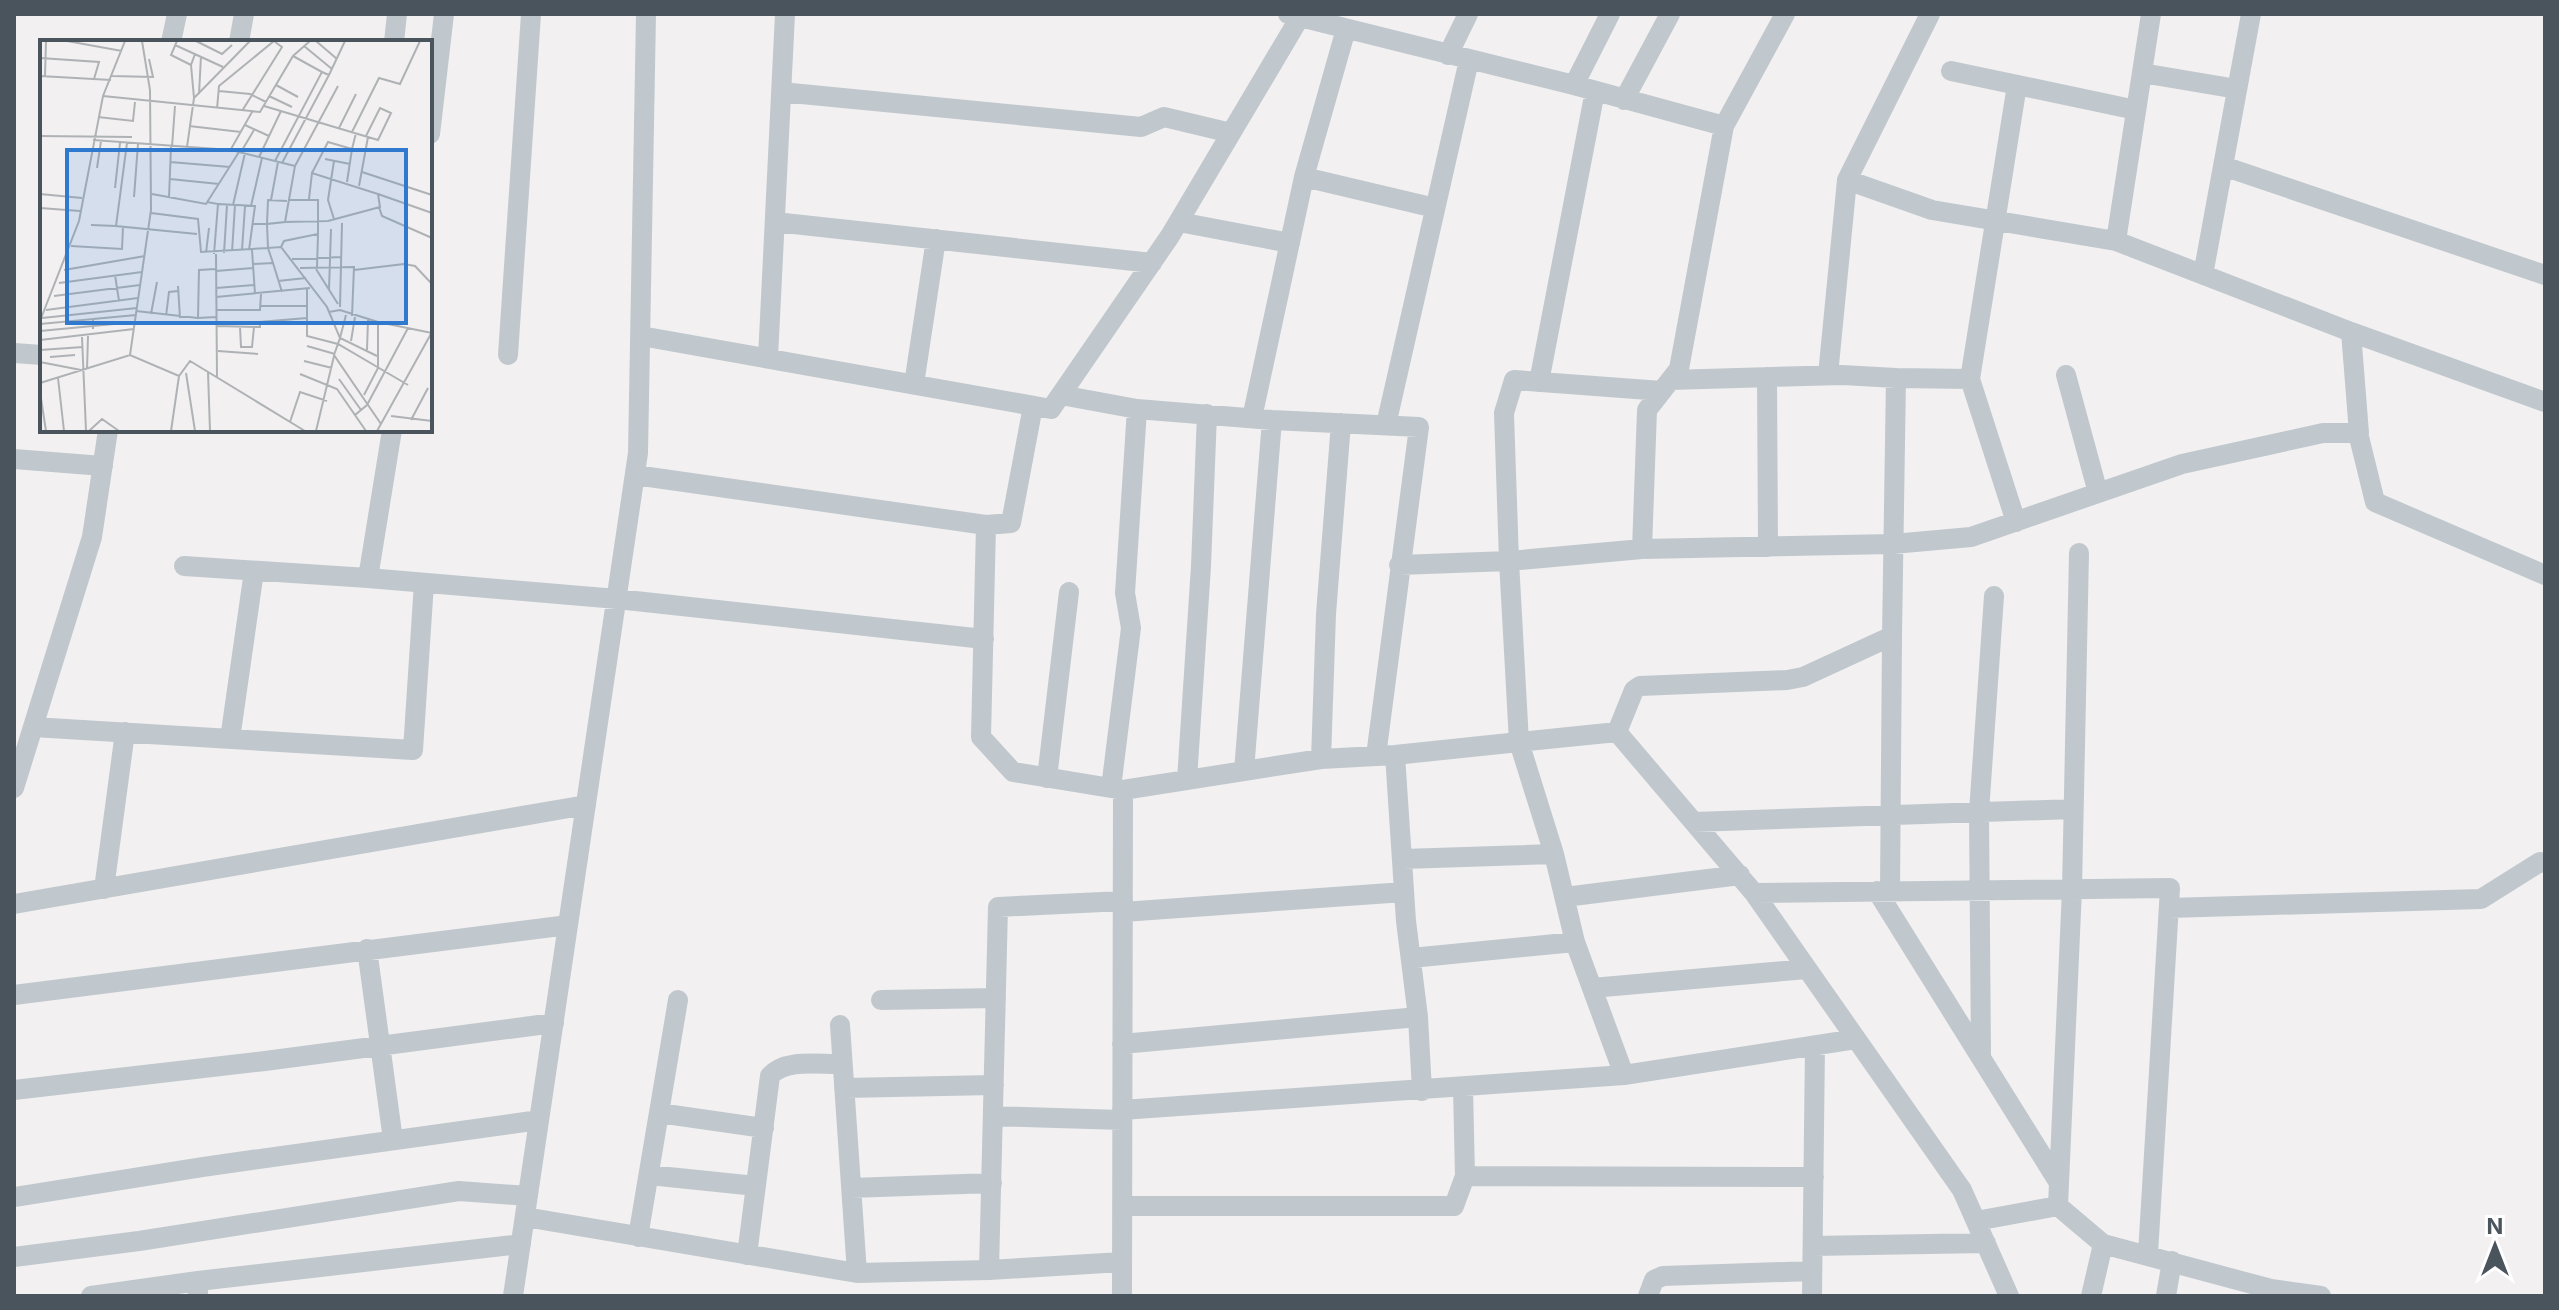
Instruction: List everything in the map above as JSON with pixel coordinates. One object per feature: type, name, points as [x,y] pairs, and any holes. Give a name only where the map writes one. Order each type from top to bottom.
[{"type":"street","points":[[171,40],[177,14]]},
{"type":"street","points":[[239,40],[244,14]]},
{"type":"street","points":[[394,40],[397,14]]},
{"type":"street","points":[[432,117],[444,14]]},
{"type":"street","points":[[508,355],[531,14]]},
{"type":"street","points":[[513,1296],[638,453],[646,14]]},
{"type":"street","points":[[768,358],[785,14]]},
{"type":"street","points":[[1448,55],[1468,14]]},
{"type":"street","points":[[1574,85],[1610,14]]},
{"type":"street","points":[[1624,100],[1670,14]]},
{"type":"street","points":[[1642,549],[1647,410],[1679,369],[1724,126],[1785,14]]},
{"type":"street","points":[[1828,375],[1847,180],[1930,14]]},
{"type":"street","points":[[2116,241],[2151,14]]},
{"type":"street","points":[[2203,275],[2251,14]]},
{"type":"street","points":[[641,336],[1051,409],[1179,222],[1231,133],[1306,17],[1724,126]]},
{"type":"street","points":[[1244,771],[1262,419],[1290,243],[1304,177],[1346,29]]},
{"type":"street","points":[[1386,425],[1469,60]]},
{"type":"street","points":[[1951,71],[2136,110]]},
{"type":"street","points":[[2142,73],[2237,89]]},
{"type":"street","points":[[2016,522],[1970,379],[2017,85]]},
{"type":"street","points":[[1539,382],[1595,91]]},
{"type":"street","points":[[781,92],[1141,127],[1164,117],[1231,133]]},
{"type":"street","points":[[2223,166],[2545,275]]},
{"type":"street","points":[[1304,177],[1435,208]]},
{"type":"street","points":[[1847,180],[1932,210],[2116,241],[2351,332],[2545,402]]},
{"type":"street","points":[[775,222],[1152,263]]},
{"type":"street","points":[[1179,222],[1290,243]]},
{"type":"street","points":[[914,384],[936,239]]},
{"type":"street","points":[[2351,332],[2358,433],[2375,502],[2545,575]]},
{"type":"street","points":[[14,353],[40,355]]},
{"type":"street","points":[[1624,1075],[1575,942],[1554,854],[1519,742],[1504,413],[1514,380],[1666,385],[1828,375],[1970,379]]},
{"type":"street","points":[[2066,375],[2098,493]]},
{"type":"street","points":[[1767,377],[1768,547]]},
{"type":"street","points":[[1896,378],[1889,814],[1884,891],[2059,1183]]},
{"type":"street","points":[[1061,395],[1137,409],[1419,427],[1399,565],[1386,755],[1403,859],[1422,1091]]},
{"type":"street","points":[[635,475],[986,525],[1011,523],[1033,406]]},
{"type":"street","points":[[1122,1296],[1123,906],[1117,789],[1131,628],[1125,593],[1137,409]]},
{"type":"street","points":[[1187,780],[1207,414]]},
{"type":"street","points":[[1321,759],[1326,614],[1341,423]]},
{"type":"street","points":[[14,788],[92,537],[108,432]]},
{"type":"street","points":[[368,578],[392,432]]},
{"type":"street","points":[[1399,565],[1509,561],[1642,549],[1893,544],[1971,537],[2182,464],[2323,433],[2358,433]]},
{"type":"street","points":[[14,459],[103,466]]},
{"type":"street","points":[[986,525],[981,737],[1013,772],[1117,789],[1321,759],[1617,732]]},
{"type":"street","points":[[2058,1206],[2072,889],[2079,553]]},
{"type":"street","points":[[184,566],[617,599],[984,639]]},
{"type":"street","points":[[230,739],[254,571]]},
{"type":"street","points":[[33,727],[413,750],[424,583]]},
{"type":"street","points":[[1047,778],[1069,592]]},
{"type":"street","points":[[1981,1055],[1979,812],[1994,596]]},
{"type":"street","points":[[1617,732],[1634,690],[1640,686],[1795,679],[1892,636]]},
{"type":"street","points":[[104,889],[125,732]]},
{"type":"street","points":[[1617,732],[1754,893],[1962,1190],[2009,1296]]},
{"type":"street","points":[[14,904],[586,805]]},
{"type":"street","points":[[1694,822],[2073,809]]},
{"type":"street","points":[[1403,859],[1554,854]]},
{"type":"street","points":[[2169,908],[2481,899],[2540,862],[2545,863]]},
{"type":"street","points":[[1565,897],[1740,875]]},
{"type":"street","points":[[1754,893],[2170,888],[2148,1254]]},
{"type":"street","points":[[989,1270],[998,907],[1123,906],[1404,892]]},
{"type":"street","points":[[14,995],[568,925]]},
{"type":"street","points":[[1411,958],[1575,942]]},
{"type":"street","points":[[367,949],[393,1140]]},
{"type":"street","points":[[1592,988],[1807,969]]},
{"type":"street","points":[[881,1000],[996,998]]},
{"type":"street","points":[[638,1237],[678,1000]]},
{"type":"street","points":[[1122,1044],[1418,1017]]},
{"type":"street","points":[[14,1090],[554,1023]]},
{"type":"street","points":[[840,1025],[857,1273]]},
{"type":"street","points":[[993,1116],[1122,1115],[1624,1075],[1856,1039]]},
{"type":"street","points":[[1812,1296],[1815,1046]]},
{"type":"street","points":[[747,1255],[770,1076],[776,1069],[785,1066],[842,1064]]},
{"type":"street","points":[[844,1088],[994,1085]]},
{"type":"street","points":[[1122,1206],[1454,1206],[1465,1176],[1463,1088]]},
{"type":"street","points":[[659,1113],[764,1128]]},
{"type":"street","points":[[14,1197],[539,1120]]},
{"type":"street","points":[[649,1175],[756,1186]]},
{"type":"street","points":[[1465,1176],[1814,1177]]},
{"type":"street","points":[[851,1188],[992,1183]]},
{"type":"street","points":[[14,1257],[139,1241],[459,1191],[528,1196]]},
{"type":"street","points":[[1976,1221],[2058,1206]]},
{"type":"street","points":[[2058,1206],[2103,1244],[2148,1254],[2271,1292],[2321,1296]]},
{"type":"street","points":[[525,1217],[857,1273],[989,1270],[1122,1262]]},
{"type":"street","points":[[1813,1246],[1986,1243]]},
{"type":"street","points":[[91,1296],[198,1288],[521,1244]]},
{"type":"street","points":[[2091,1296],[2103,1244]]},
{"type":"street","points":[[2166,1296],[2172,1261]]},
{"type":"street","points":[[1648,1296],[1654,1280],[1663,1276],[1812,1271]]}]
